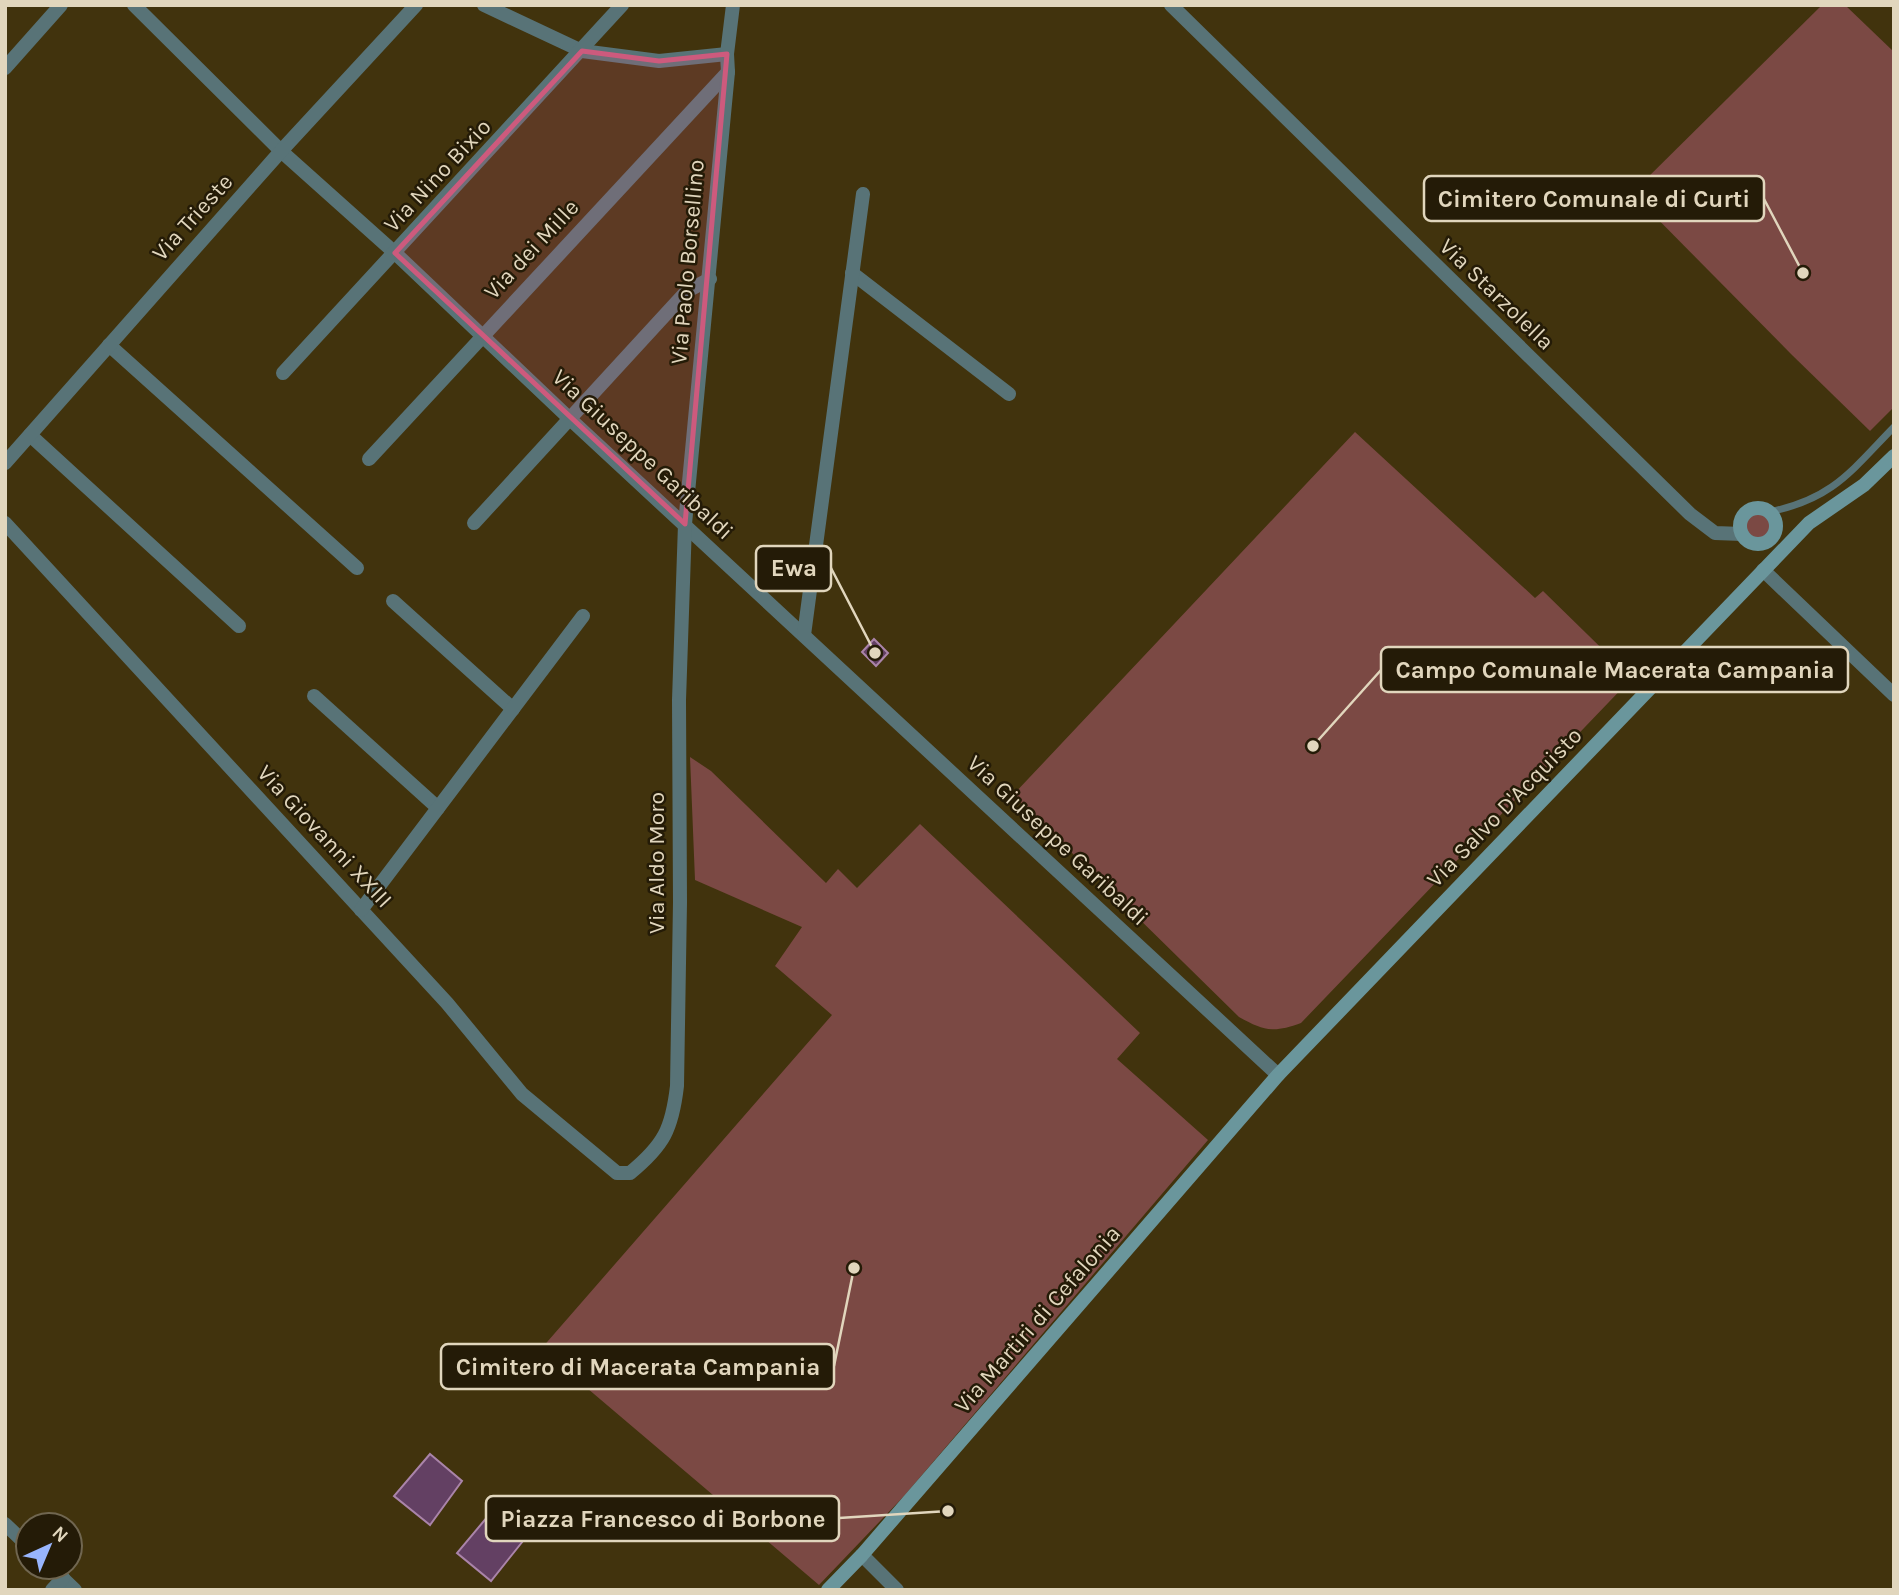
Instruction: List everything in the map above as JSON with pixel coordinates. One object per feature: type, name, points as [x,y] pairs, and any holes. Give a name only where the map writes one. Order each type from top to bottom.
[{"type":"street","points":[[5,68],[61,5]]},
{"type":"street","name":"Via Giuseppe Garibaldi","points":[[134,5],[281,152],[483,335],[570,419],[1278,1075]]},
{"type":"street","name":"Via Trieste","points":[[5,463],[281,152],[416,5]]},
{"type":"street","points":[[484,5],[582,51],[659,61],[727,54]]},
{"type":"street","name":"Via Nino Bixio","points":[[283,373],[622,5]]},
{"type":"street","name":"Via Paolo Borsellino","points":[[685,524],[710,279],[733,5]]},
{"type":"street","name":"Via Starzolella","points":[[1171,5],[1690,514],[1715,533],[1742,534]]},
{"type":"street","name":"Via dei Mille","points":[[369,459],[728,72]]},
{"type":"street","points":[[804,635],[863,194]]},
{"type":"street","points":[[852,273],[1009,394]]},
{"type":"street","points":[[474,523],[687,291],[710,279]]},
{"type":"street","points":[[109,345],[357,568]]},
{"type":"street","points":[[30,435],[239,626]]},
{"type":"street","name":"Via Salvo D'Acquisto","points":[[1278,1075],[1809,523],[1864,485],[1894,456]]},
{"type":"street","points":[[1758,509],[1769,512],[1775,522],[1775,531],[1767,542],[1750,542],[1742,534],[1741,522],[1747,513],[1758,509]]},
{"type":"street","name":"Via Giovanni XXIII","points":[[5,523],[447,1003],[522,1094],[617,1172]]},
{"type":"street","name":"Via Salvo D'Acquisto","points":[[1775,531],[1809,523]]},
{"type":"street","name":"Via Aldo Moro","points":[[617,1172],[630,1173],[648,1158],[668,1132],[674,1110],[680,902],[679,700],[685,524]]},
{"type":"street","points":[[1760,544],[1763,570],[1894,695]]},
{"type":"street","points":[[393,601],[513,709]]},
{"type":"street","points":[[361,910],[583,616]]},
{"type":"street","points":[[314,696],[438,808]]},
{"type":"street","name":"Via Martiri di Cefalonia","points":[[828,1590],[862,1555],[1278,1075]]},
{"type":"street","points":[[862,1555],[897,1590]]},
{"type":"lane","points":[[1769,512],[1801,505],[1841,482],[1894,427]]},
{"type":"highlighted area","points":[[582,51],[659,61],[727,54],[685,524],[395,253]]},
{"type":"shaded area","points":[[1822,5],[1845,5],[1894,52],[1894,407],[1870,431],[1632,193]]},
{"type":"shaded area","points":[[1355,432],[1535,598],[1543,591],[1632,678],[1301,1023],[1269,1029],[1239,1017],[1013,795]]},
{"type":"shaded area","points":[[1758,513],[1767,517],[1771,526],[1767,535],[1758,539],[1749,535],[1745,526],[1749,517]]},
{"type":"shaded area","points":[[690,757],[711,771],[826,883],[838,869],[857,888],[920,824],[1140,1033],[1117,1059],[1208,1140],[904,1496],[819,1585],[541,1349],[832,1015],[775,966],[802,927],[695,880]]},
{"type":"building","points":[[874,639],[888,653],[876,666],[862,652]]},
{"type":"building","points":[[430,1454],[462,1481],[430,1525],[394,1496]]},
{"type":"building","points":[[494,1509],[527,1536],[491,1581],[457,1553]]},
{"type":"place","name":"Cimitero Comunale di Curti","points":[[1803,273]]},
{"type":"place","name":"Ewa","points":[[875,653]]},
{"type":"place","name":"Campo Comunale Macerata Campania","points":[[1313,746]]},
{"type":"place","name":"Cimitero di Macerata Campania","points":[[854,1268]]},
{"type":"place","name":"Piazza Francesco di Borbone","points":[[948,1511]]}]
